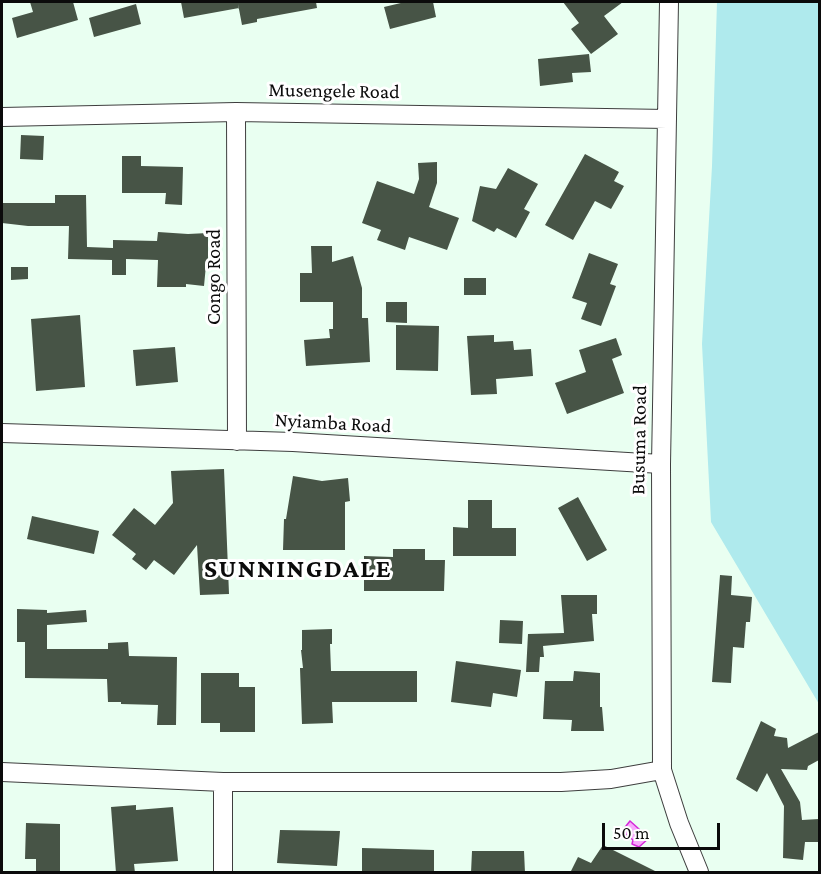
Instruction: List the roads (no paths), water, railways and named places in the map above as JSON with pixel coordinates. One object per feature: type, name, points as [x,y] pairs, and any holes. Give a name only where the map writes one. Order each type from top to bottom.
[{"type":"street","name":"Busuma Road","points":[[669,2],[661,464],[662,770],[679,823],[699,873]]},
{"type":"street","name":"Musengele Road","points":[[2,117],[236,112],[667,119]]},
{"type":"street","name":"Congo Road","points":[[236,112],[237,441]]},
{"type":"street","name":"Nyiamba Road","points":[[2,433],[293,442],[661,464]]},
{"type":"street","points":[[2,772],[223,782],[561,782],[610,779],[662,770]]},
{"type":"street","points":[[223,782],[223,873]]},
{"type":"district","name":"SUNNINGDALE","points":[[298,569]]}]
